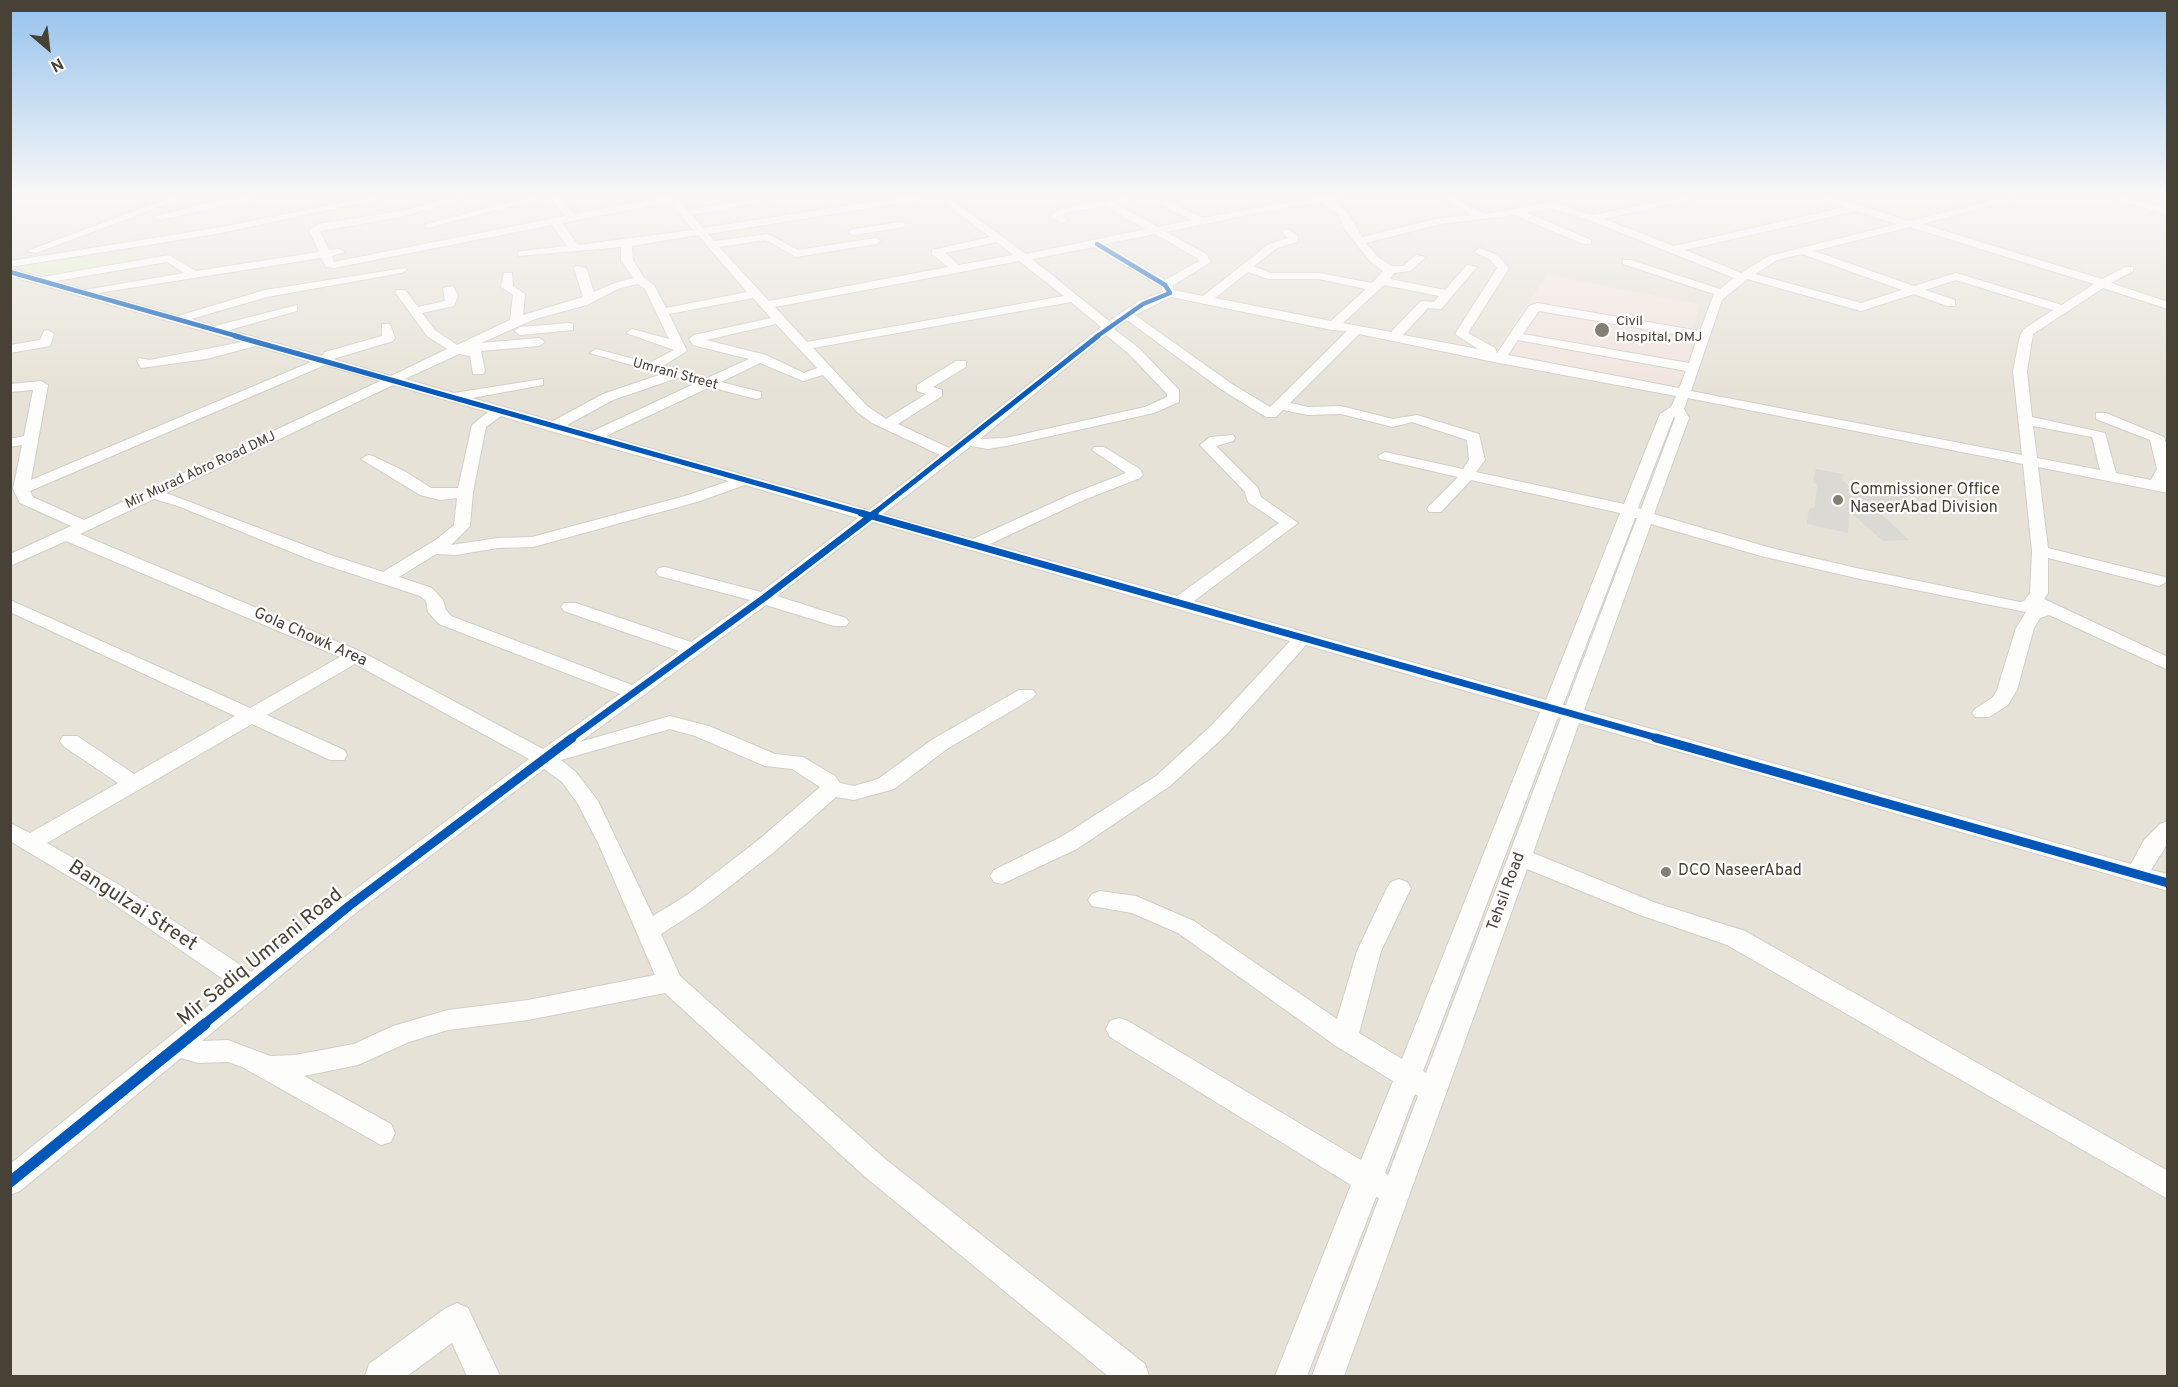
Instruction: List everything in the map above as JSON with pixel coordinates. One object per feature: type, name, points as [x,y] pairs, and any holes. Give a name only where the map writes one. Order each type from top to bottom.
[{"type":"street","points":[[42,281],[148,262]]},
{"type":"street","points":[[174,262],[195,275]]},
{"type":"street","points":[[81,293],[283,262]]},
{"type":"street","points":[[329,262],[330,265],[346,262]]},
{"type":"street","points":[[628,262],[640,280],[650,288],[681,351],[650,368]]},
{"type":"street","points":[[728,262],[862,409],[887,425],[951,454]]},
{"type":"street","points":[[948,262],[957,269]]},
{"type":"street","points":[[768,305],[996,262]]},
{"type":"street","points":[[968,441],[988,445],[1006,442],[1149,410],[1174,399],[1174,393],[1134,351],[1074,298],[1027,262]]},
{"type":"street","points":[[1125,262],[1168,289],[1205,300],[1495,358],[1680,402],[2162,487],[2166,469],[2157,437],[2102,416]]},
{"type":"street","name":"Mir Sadiq Umrani Road","points":[[10,1182],[350,906],[541,761],[764,598],[968,441],[1107,328],[1168,289],[1205,262]]},
{"type":"street","points":[[1205,300],[1253,262]]},
{"type":"street","points":[[1378,262],[1389,270],[1406,269],[1414,262]]},
{"type":"street","points":[[1495,358],[1490,351],[1461,334],[1503,268],[1497,262]]},
{"type":"street","points":[[1627,262],[1722,293],[1767,262]]},
{"type":"street","points":[[1704,262],[1744,276],[1861,308],[1913,288],[1956,276],[2063,309]]},
{"type":"street","points":[[1836,262],[1951,303]]},
{"type":"street","points":[[2033,262],[2168,306]]},
{"type":"street","points":[[1246,267],[1268,276],[1319,276],[1448,294]]},
{"type":"street","points":[[1393,338],[1425,304],[1437,306],[1471,267]]},
{"type":"street","points":[[580,268],[590,299]]},
{"type":"street","points":[[2043,605],[2039,593],[2040,551],[2020,371],[2026,336],[2028,332],[2102,283],[2129,269]]},
{"type":"street","points":[[179,319],[265,294],[401,270]]},
{"type":"street","points":[[1332,326],[1388,274],[1389,270]]},
{"type":"street","points":[[10,272],[218,329],[552,427],[973,546],[1181,602],[2168,883]]},
{"type":"street","points":[[606,272],[616,286]]},
{"type":"street","points":[[508,275],[507,287],[519,294],[516,322]]},
{"type":"street","name":"Mir Murad Abro Road DMJ","points":[[10,561],[516,322],[590,299],[616,286],[640,280]]},
{"type":"street","points":[[414,311],[450,303],[452,296],[449,288]]},
{"type":"street","points":[[400,292],[431,333],[455,348],[476,353],[478,371]]},
{"type":"street","name":"Tehsil Road","points":[[1328,1377],[1520,857],[1562,712],[1638,513],[1682,418],[1680,402],[1694,368],[1716,299],[1722,293]]},
{"type":"street","points":[[663,312],[758,294]]},
{"type":"street","points":[[804,346],[1074,298]]},
{"type":"street","points":[[218,329],[293,308]]},
{"type":"street","points":[[1495,358],[1515,336],[1533,309],[1537,308],[1624,338],[1694,368]]},
{"type":"street","points":[[1128,315],[1267,414],[1273,414],[1355,330]]},
{"type":"street","points":[[632,333],[678,344],[780,319]]},
{"type":"street","points":[[21,489],[326,360],[330,354],[389,338],[386,327]]},
{"type":"street","points":[[494,333],[569,327]]},
{"type":"street","points":[[10,349],[45,344],[48,334]]},
{"type":"street","points":[[1515,336],[1624,338],[1703,334]]},
{"type":"street","points":[[698,338],[698,342],[760,358],[774,366],[803,376],[826,370]]},
{"type":"street","points":[[144,361],[146,365],[206,356],[260,341]]},
{"type":"street","points":[[463,349],[540,342]]},
{"type":"street","name":"Umrani Street","points":[[596,353],[756,395]]},
{"type":"street","points":[[592,437],[760,358]]},
{"type":"street","points":[[887,425],[937,393],[922,388],[961,364]]},
{"type":"street","points":[[552,427],[608,396],[673,375]]},
{"type":"street","points":[[451,398],[538,382]]},
{"type":"street","points":[[10,388],[41,385],[21,489],[26,500],[85,526]]},
{"type":"street","points":[[1281,405],[1308,411],[1341,410],[1393,423],[1412,418],[1474,438],[1477,460],[1468,474],[1434,509]]},
{"type":"street","points":[[385,578],[434,549],[462,526],[465,492],[479,425],[498,411]]},
{"type":"street","points":[[2025,420],[2100,436],[2109,477]]},
{"type":"street","points":[[1181,602],[1290,523],[1254,499],[1252,491],[1207,445],[1215,440],[1228,438]]},
{"type":"street","points":[[10,443],[31,439]]},
{"type":"street","points":[[973,546],[1078,497],[1135,475],[1135,472],[1099,450]]},
{"type":"street","points":[[1385,456],[1638,513],[1662,523],[1856,573],[2020,607],[2043,605],[2168,664]]},
{"type":"street","points":[[368,459],[401,475],[426,492],[440,495],[465,492]]},
{"type":"street","points":[[434,549],[456,550],[498,543],[533,542],[691,500],[746,480]]},
{"type":"street","points":[[153,494],[184,503],[322,558],[426,592],[434,600],[437,612],[445,620],[636,693]]},
{"type":"street","name":"Gola Chowk Area","points":[[67,535],[355,656],[569,777],[587,801],[610,845],[670,982]]},
{"type":"street","points":[[2040,551],[2159,581]]},
{"type":"street","points":[[665,572],[764,598],[840,622]]},
{"type":"street","points":[[10,605],[95,646],[251,714],[337,755]]},
{"type":"street","points":[[1982,713],[2001,701],[2007,690],[2025,628],[2033,614],[2043,605]]},
{"type":"street","points":[[570,607],[695,650]]},
{"type":"street","points":[[1002,876],[1069,843],[1163,781],[1218,731],[1274,667],[1304,637]]},
{"type":"street","points":[[31,842],[355,656]]},
{"type":"street","points":[[832,789],[854,793],[886,784],[940,744],[1026,694]]},
{"type":"street","points":[[1291,1377],[1407,1077],[1562,712]]},
{"type":"street","points":[[541,761],[670,722],[702,731],[772,761],[796,762],[828,781],[832,789]]},
{"type":"street","points":[[70,741],[133,783]]},
{"type":"street","points":[[648,931],[695,901],[765,847],[832,789]]},
{"type":"street","points":[[2137,874],[2152,846],[2168,830]]},
{"type":"street","name":"Bangulzai Street","points":[[10,831],[113,892],[253,986]]},
{"type":"street","points":[[1520,857],[1648,909],[1736,939],[2168,1186]]},
{"type":"street","points":[[1344,1038],[1369,951],[1399,888]]},
{"type":"street","points":[[1100,900],[1136,905],[1186,927],[1344,1038],[1433,1091]]},
{"type":"street","points":[[266,1068],[295,1066],[358,1054],[402,1034],[448,1020],[528,1010],[670,982],[874,1167],[1133,1377]]},
{"type":"street","points":[[1119,1029],[1367,1179],[1396,1192]]},
{"type":"street","points":[[177,1046],[198,1052],[228,1051],[251,1059],[381,1133]]},
{"type":"street","points":[[381,1377],[457,1319],[484,1377]]},
{"type":"shaded area","points":[[10,262],[2167,262],[2167,1376],[11,1376]]},
{"type":"shaded area","name":"Civil Hospital, DMJ","points":[[1547,275],[1699,304],[1682,395],[1491,357]]},
{"type":"green space","points":[[43,262],[131,262],[51,278],[17,267]]},
{"type":"building","points":[[1816,469],[1843,474],[1842,480],[1858,494],[1887,483],[1914,494],[1876,509],[1909,540],[1883,541],[1849,511],[1848,533],[1807,524],[1809,509],[1815,507],[1817,485],[1813,482]]},
{"type":"cycle path","points":[[10,1182],[349,906],[536,764],[764,598],[968,441],[1106,329],[1143,304],[1170,293],[1165,285],[1126,262]]},
{"type":"cycle path","points":[[10,272],[2168,883]]},
{"type":"place","name":"Civil Hospital, DMJ","points":[[1602,330]]},
{"type":"place","name":"Commissioner Office NaseerAbad Division","points":[[1838,500]]},
{"type":"place","name":"DCO NaseerAbad","points":[[1666,872]]}]
